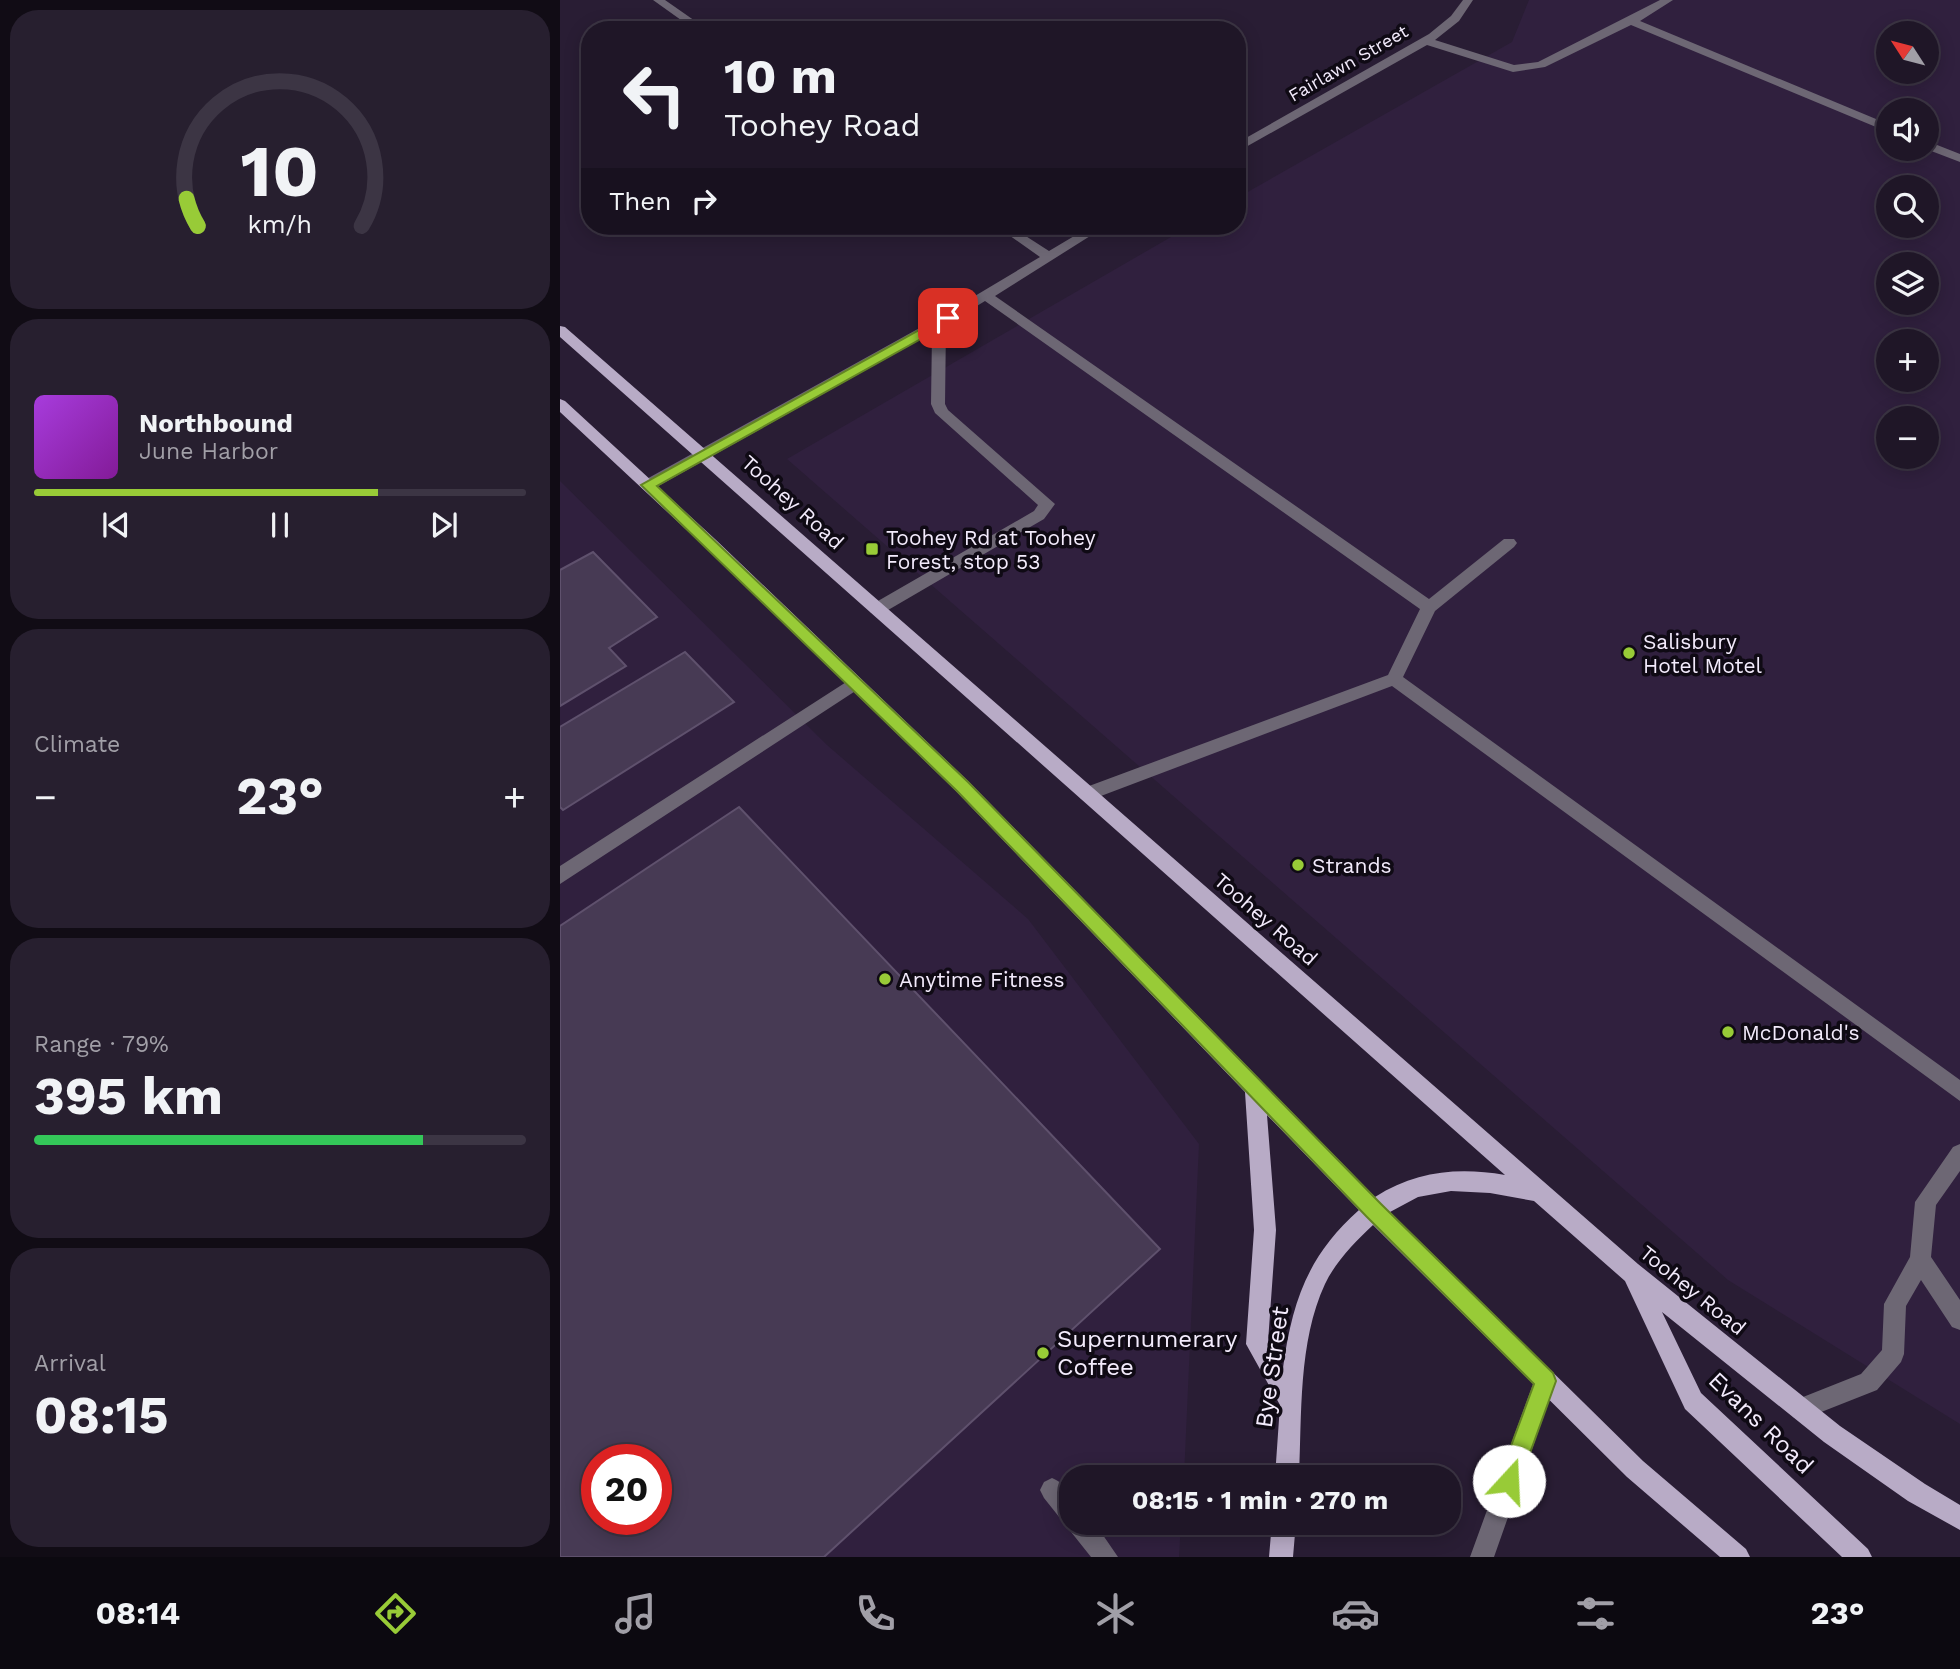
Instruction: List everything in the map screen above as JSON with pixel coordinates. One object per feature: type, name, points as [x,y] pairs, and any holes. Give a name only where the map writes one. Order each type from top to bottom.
[{"type":"main road","name":"Toohey Road","points":[[560,330],[1630,1272],[1801,1409],[1920,1496],[1960,1518]]},
{"type":"main road","points":[[560,404],[962,786],[1374,1211],[1545,1381],[1635,1469],[1738,1557]]},
{"type":"main road","points":[[1255,1086],[1265,1230],[1257,1344],[1292,1404]]},
{"type":"main road","name":"Bye Street","points":[[1288,1465],[1301,1328],[1317,1277],[1344,1237],[1374,1211],[1410,1188],[1441,1181],[1479,1181],[1540,1192]]},
{"type":"main road","name":"Evans Road","points":[[1630,1272],[1693,1401],[1860,1557]]},
{"type":"main road","points":[[1281,1557],[1283,1535]]},
{"type":"street","points":[[658,0],[690,21]]},
{"type":"street","name":"Fairlawn Street","points":[[1246,143],[1449,27],[1461,14],[1468,0]]},
{"type":"street","points":[[1426,41],[1513,69],[1527,68],[1541,65],[1668,0]]},
{"type":"street","points":[[1631,21],[1876,123]]},
{"type":"street","points":[[1939,150],[1960,158]]},
{"type":"street","points":[[1016,235],[1047,256]]},
{"type":"street","points":[[648,485],[939,323],[1084,235]]},
{"type":"street","points":[[985,295],[1429,607]]},
{"type":"street","points":[[877,609],[1039,515],[1047,504],[942,413],[938,404],[939,323]]},
{"type":"street","points":[[1087,794],[1394,679],[1429,607],[1509,543]]},
{"type":"street","points":[[1394,679],[1960,1093]]},
{"type":"street","points":[[560,876],[854,683]]},
{"type":"street","points":[[1801,1409],[1869,1382],[1893,1354],[1895,1304],[1920,1260],[1926,1202],[1960,1154]]},
{"type":"street","points":[[1920,1260],[1960,1319]]},
{"type":"street","points":[[1482,1557],[1545,1381]]},
{"type":"street","points":[[1052,1490],[1059,1499]]},
{"type":"street","points":[[1088,1535],[1106,1557]]},
{"type":"shaded area","points":[[1529,0],[1960,0],[1960,1424],[1728,1280],[787,459],[1174,235],[1246,235],[1246,193],[1512,42]]},
{"type":"shaded area","points":[[560,481],[827,745],[1028,919],[1199,1144],[1185,1465],[1059,1465],[1059,1535],[1180,1535],[1179,1557],[560,1557]]},
{"type":"building","points":[[593,552],[657,617],[609,648],[626,666],[560,706],[560,570]]},
{"type":"building","points":[[685,652],[734,702],[563,810],[560,807],[560,727]]},
{"type":"building","points":[[739,807],[1160,1249],[824,1557],[560,1557],[560,926]]},
{"type":"place","name":"Toohey Rd at Toohey Forest, stop 53","points":[[872,549]]},
{"type":"place","name":"Salisbury Hotel Motel","points":[[1629,653]]},
{"type":"place","name":"Strands","points":[[1298,865]]},
{"type":"place","name":"Anytime Fitness","points":[[885,979]]},
{"type":"place","name":"McDonald's","points":[[1728,1032]]},
{"type":"place","name":"Supernumerary Coffee","points":[[1043,1353]]},
{"type":"route","points":[[948,318],[648,485],[962,786],[1374,1211],[1545,1381],[1509,1481]]}]
